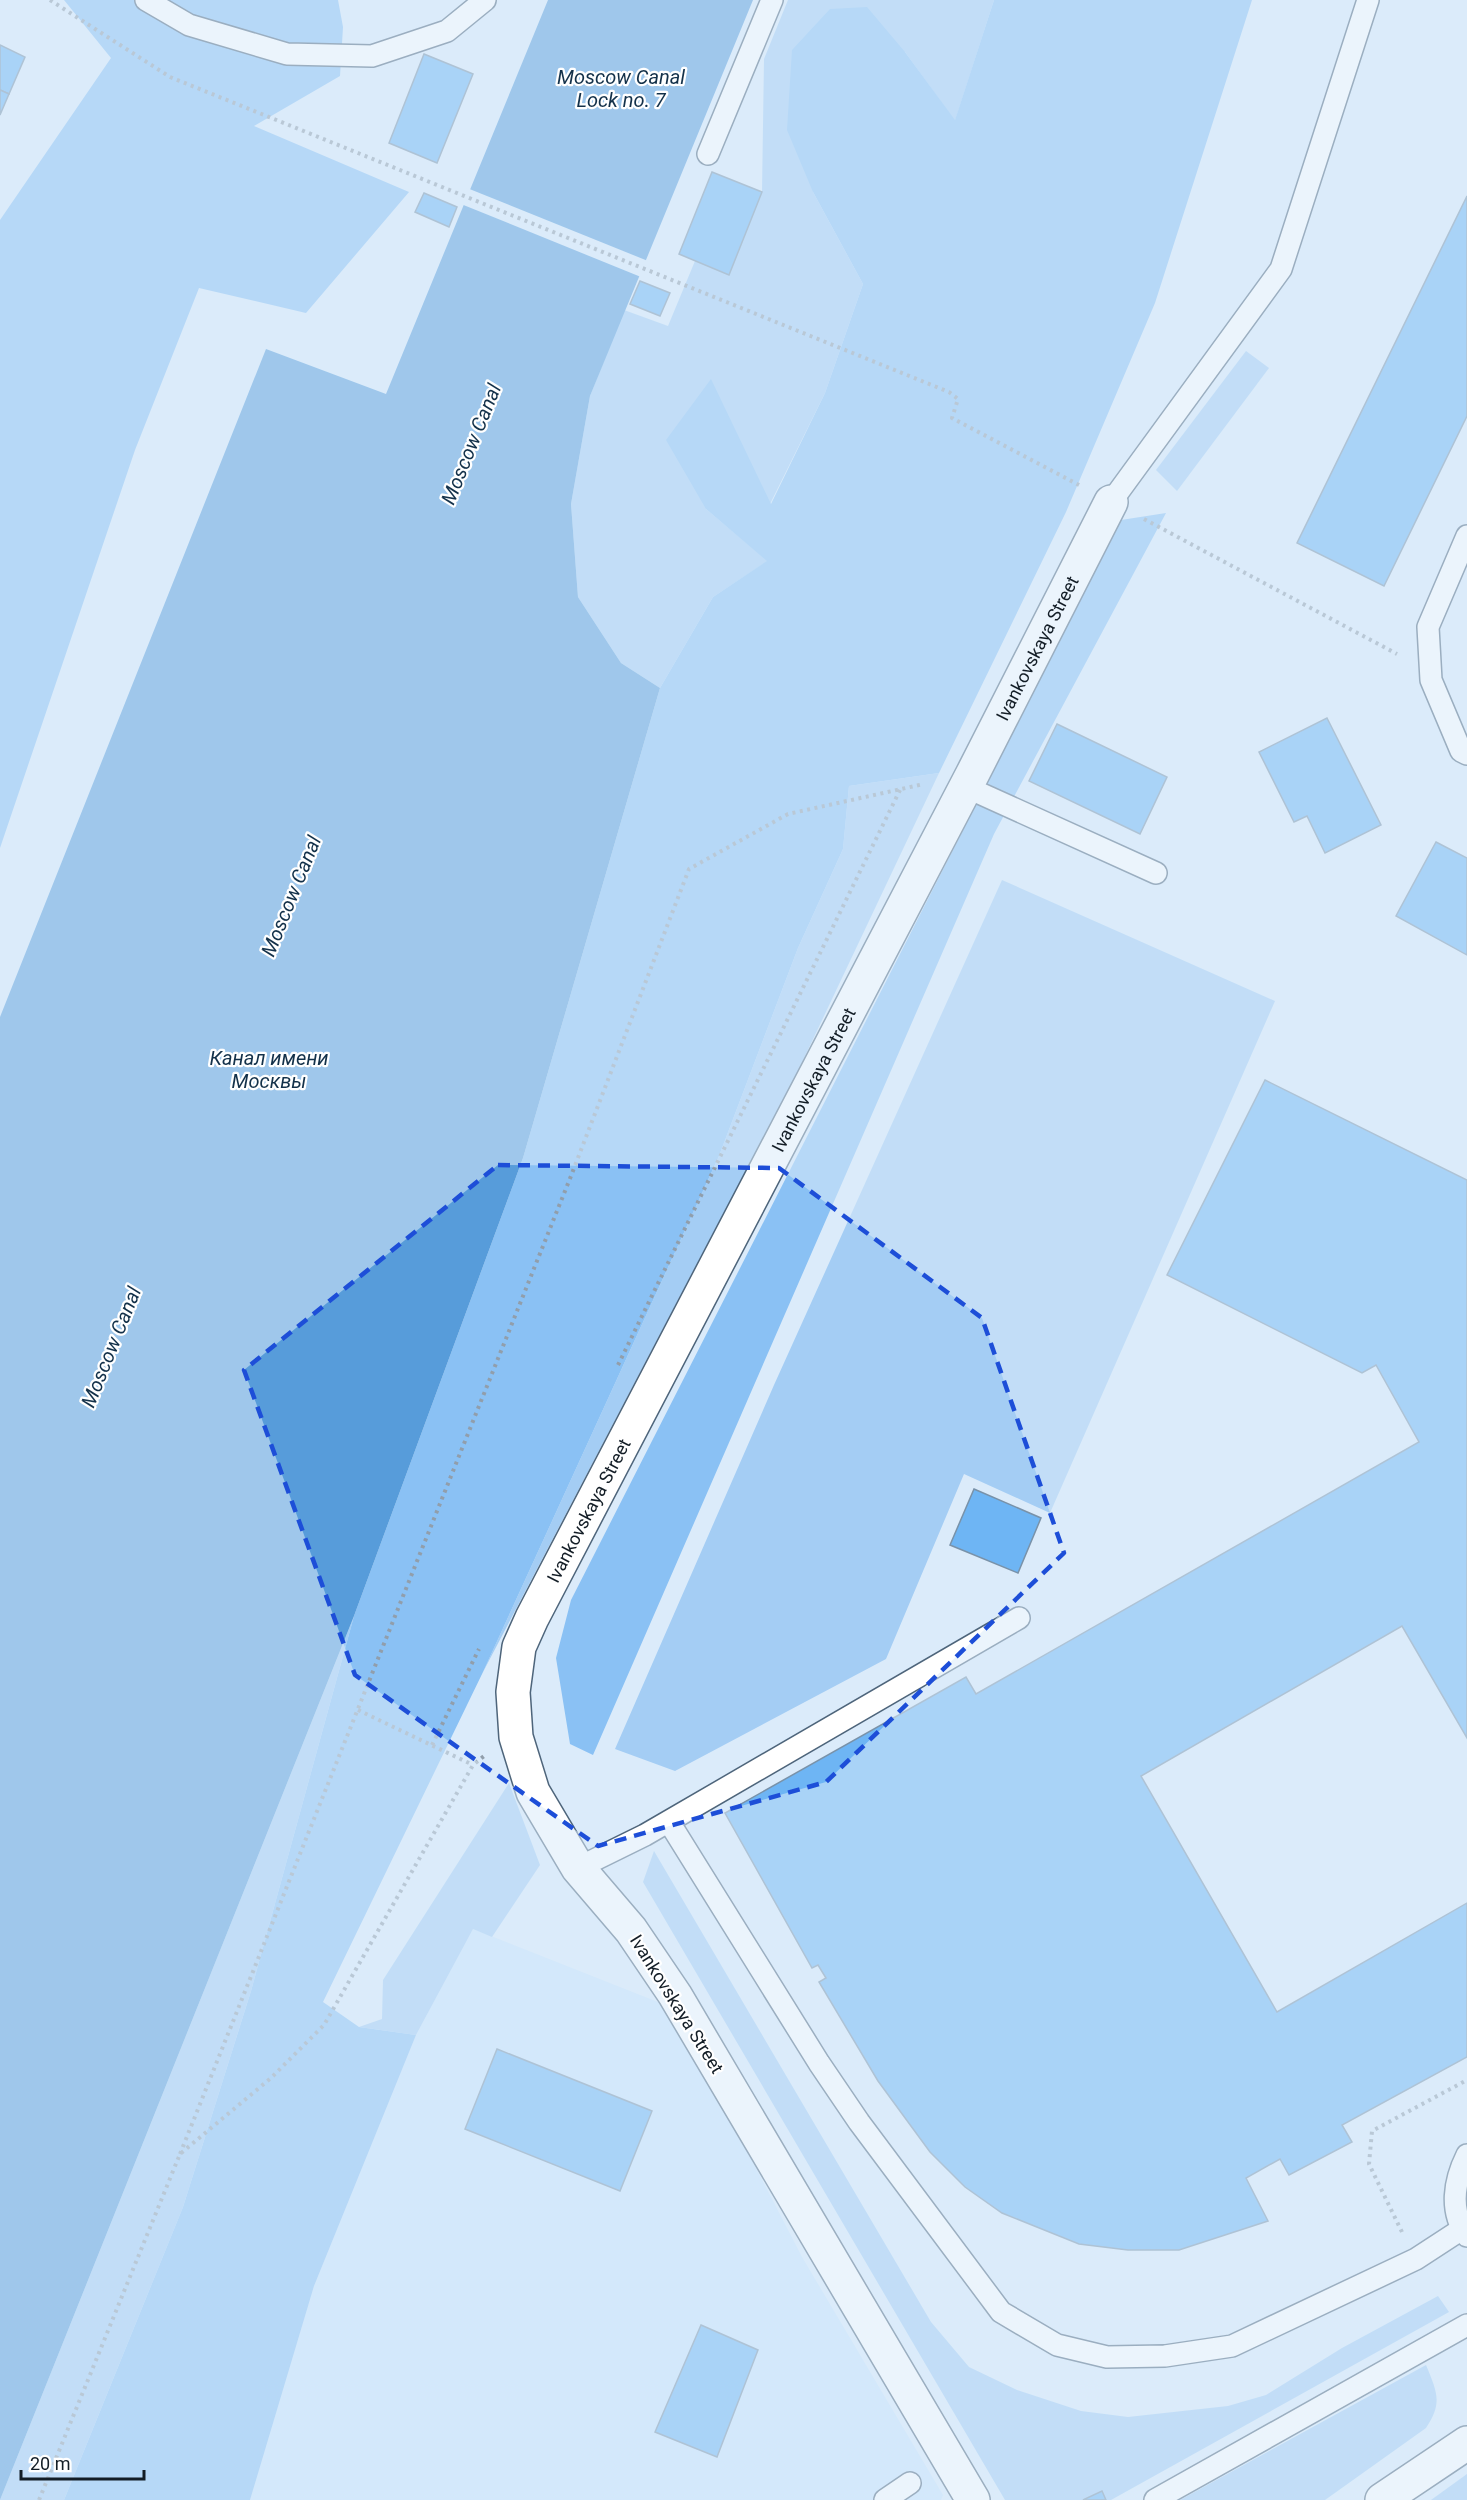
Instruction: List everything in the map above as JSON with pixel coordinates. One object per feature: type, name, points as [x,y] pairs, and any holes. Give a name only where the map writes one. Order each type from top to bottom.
[{"type":"street","name":"Ivankovskaya Street","points":[[974,2500],[675,1995],[631,1930],[578,1868],[533,1792],[516,1737],[513,1692],[519,1647],[532,1618],[969,781],[1111,502]]},
{"type":"street","points":[[1382,2500],[1467,2443]]},
{"type":"lane","points":[[146,0],[189,25],[287,54],[372,56],[447,31],[484,0]]},
{"type":"lane","points":[[708,154],[772,0]]},
{"type":"lane","points":[[1111,502],[1281,269],[1368,0]]},
{"type":"lane","points":[[1467,536],[1428,627],[1429,671],[1461,751],[1467,754]]},
{"type":"lane","points":[[969,781],[1156,873]]},
{"type":"lane","points":[[578,1868],[615,1852],[669,1822],[1019,1618]]},
{"type":"lane","points":[[669,1822],[858,2122],[1000,2312],[1057,2345],[1107,2357],[1165,2356],[1232,2346],[1416,2259],[1465,2233],[1456,2211],[1454,2192],[1458,2172],[1467,2155]]},
{"type":"lane","points":[[1155,2500],[1467,2325]]},
{"type":"lane","points":[[885,2500],[910,2483]]},
{"type":"path","points":[[50,0],[170,77],[949,392],[958,399],[952,418],[1111,502]]},
{"type":"path","points":[[1159,526],[1429,671]]},
{"type":"path","points":[[39,2500],[180,2154],[571,1176],[689,869],[788,814],[900,789],[969,781]]},
{"type":"path","points":[[616,1369],[900,789]]},
{"type":"path","points":[[432,1745],[479,1648]]},
{"type":"path","points":[[358,1710],[473,1765]]},
{"type":"path","points":[[180,2154],[272,2078],[324,2025],[473,1765],[495,1746],[516,1737]]},
{"type":"path","points":[[1416,2259],[1369,2164],[1372,2131],[1467,2080]]},
{"type":"highlighted area","points":[[498,1165],[779,1168],[982,1318],[1064,1553],[826,1782],[598,1846],[355,1675],[244,1370]]},
{"type":"shaded area","points":[[64,0],[338,0],[343,27],[340,76],[254,126],[409,192],[306,313],[199,288],[135,450],[0,848],[0,220],[111,58]]},
{"type":"shaded area","points":[[788,0],[994,0],[955,121],[905,52],[813,192],[863,284],[825,393],[770,504],[706,509],[768,561],[713,597],[660,688],[621,663],[578,597],[571,504],[590,396],[624,310],[668,326],[695,261],[729,274],[762,192],[764,59]]},
{"type":"shaded area","points":[[994,0],[1252,0],[1155,303],[1066,512],[939,773],[849,786],[843,849],[798,948],[719,1156],[483,1672],[323,2002],[359,2027],[416,2035],[314,2286],[250,2500],[64,2500],[183,2207],[251,1991],[354,1616],[523,1158],[660,688],[713,597],[767,561],[706,509],[666,440],[711,379],[771,504],[825,393],[863,284],[813,192],[787,130],[792,50],[830,9],[867,7],[905,52],[955,120]]},
{"type":"shaded area","points":[[1246,351],[1269,368],[1177,491],[1156,470]]},
{"type":"shaded area","points":[[1166,513],[994,834],[593,1755],[570,1744],[556,1658],[571,1600],[1121,520]]},
{"type":"shaded area","points":[[939,773],[797,1073],[483,1672],[719,1156],[798,948],[843,849],[849,786]]},
{"type":"shaded area","points":[[1002,880],[1275,1001],[1050,1513],[964,1474],[886,1659],[675,1771],[615,1749],[774,1385]]},
{"type":"shaded area","points":[[354,1616],[251,1991],[183,2207],[64,2500],[0,2500]]},
{"type":"shaded area","points":[[509,1783],[540,1865],[492,1937],[473,1929],[416,2035],[359,2027],[382,2019],[383,1980]]},
{"type":"shaded area","points":[[654,1851],[931,2322],[969,2367],[1017,2390],[1081,2411],[1128,2417],[1228,2406],[1266,2395],[1342,2348],[1438,2296],[1449,2312],[1111,2500],[1106,2500],[1102,2491],[1083,2500],[1005,2500],[643,1882]]},
{"type":"shaded area","points":[[473,1929],[673,2008],[802,2257],[943,2495],[941,2500],[250,2500],[314,2286],[416,2035]]},
{"type":"shaded area","points":[[1426,2365],[1435,2390],[1436,2404],[1426,2428],[1325,2500],[1180,2500]]},
{"type":"shaded area","points":[[1467,2474],[1467,2500],[1431,2500]]},
{"type":"water","name":"Канал имени Москвы","points":[[548,0],[753,0],[590,396],[571,504],[578,597],[621,663],[660,688],[523,1158],[354,1616],[0,2500],[0,1017],[266,349],[386,394]]},
{"type":"pier","points":[[467,188],[648,261],[641,277],[461,204]]},
{"type":"building","points":[[0,45],[25,57],[9,94],[0,90]]},
{"type":"building","points":[[424,54],[473,74],[437,163],[389,143]]},
{"type":"building","points":[[0,90],[9,94],[0,115]]},
{"type":"building","points":[[712,172],[762,192],[729,275],[679,254]]},
{"type":"building","points":[[424,193],[457,207],[449,227],[415,212]]},
{"type":"building","points":[[1467,196],[1467,416],[1384,586],[1297,543]]},
{"type":"building","points":[[640,281],[670,293],[660,316],[630,304]]},
{"type":"building","points":[[1327,718],[1381,825],[1325,853],[1307,816],[1294,822],[1259,752]]},
{"type":"building","points":[[1057,724],[1167,777],[1140,834],[1029,781]]},
{"type":"building","points":[[1436,842],[1467,858],[1467,955],[1396,916]]},
{"type":"building","points":[[1265,1080],[1467,1180],[1467,1738],[1402,1626],[1141,1776],[1277,2012],[1467,1903],[1467,2057],[1342,2125],[1352,2142],[1289,2175],[1280,2159],[1246,2178],[1268,2221],[1179,2250],[1128,2250],[1079,2244],[1002,2213],[965,2187],[930,2152],[878,2081],[819,1982],[826,1978],[818,1965],[812,1968],[725,1813],[966,1677],[976,1694],[1419,1442],[1376,1365],[1362,1373],[1167,1275]]},
{"type":"building","points":[[974,1489],[1041,1518],[1018,1573],[950,1545]]},
{"type":"building","points":[[497,2049],[652,2111],[620,2191],[465,2129]]},
{"type":"building","points":[[701,2325],[758,2350],[717,2457],[655,2432]]},
{"type":"building","points":[[1102,2491],[1106,2500],[1083,2500]]},
{"type":"water label","name":"Moscow Canal Lock no. 7","points":[[621,88]]},
{"type":"water label","name":"Moscow Canal","points":[[471,444]]},
{"type":"water label","name":"Moscow Canal","points":[[291,896]]},
{"type":"water label","name":"Moscow Canal","points":[[111,1347]]}]
